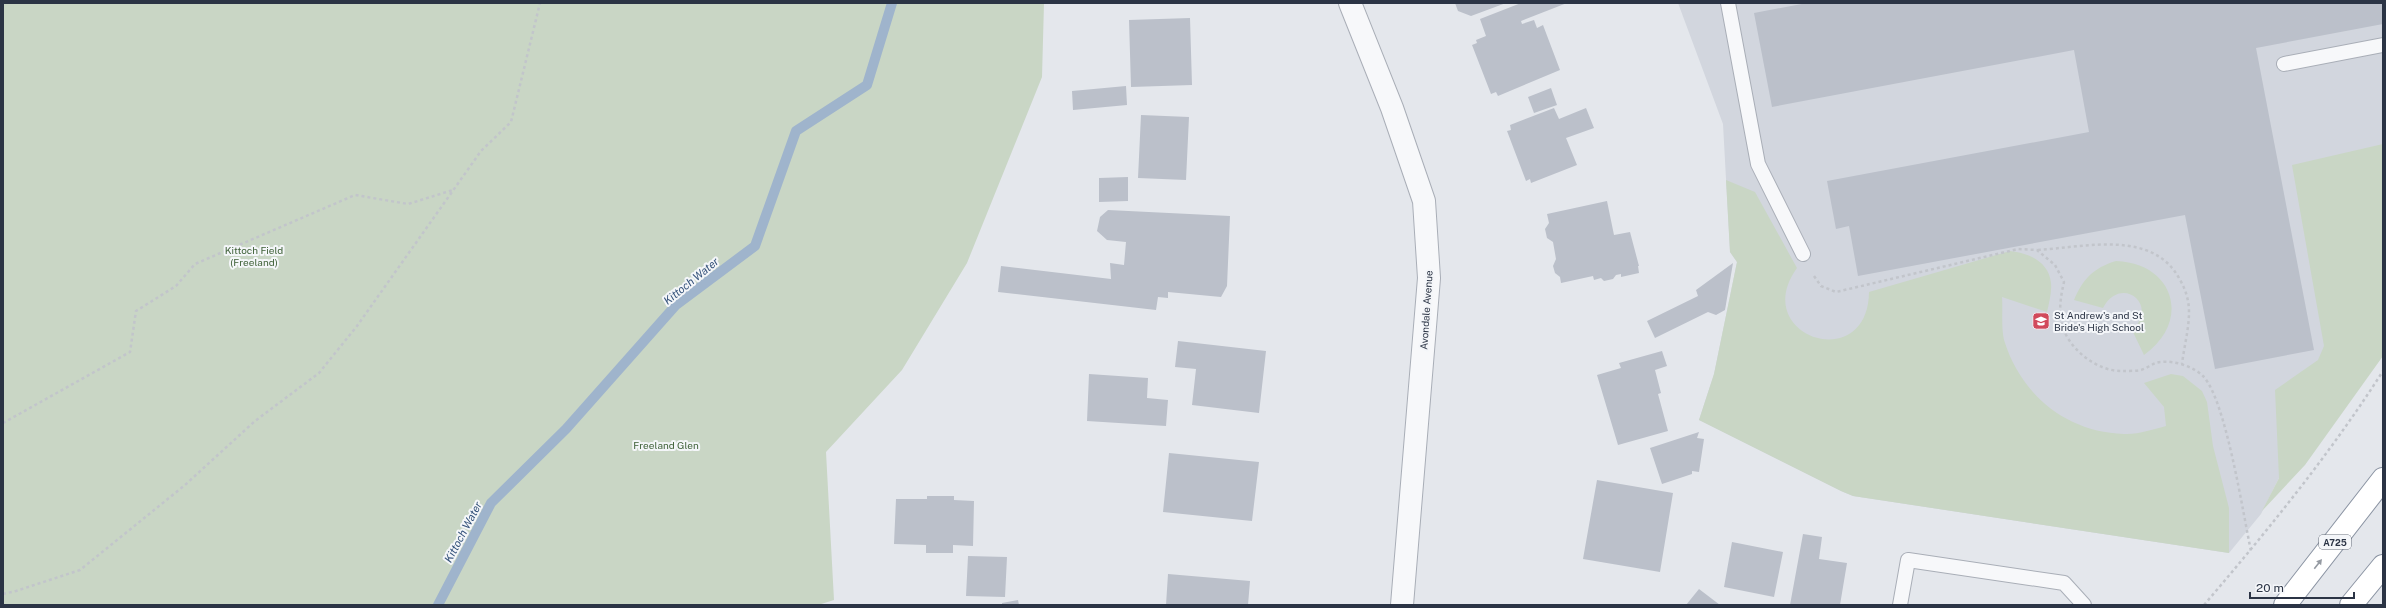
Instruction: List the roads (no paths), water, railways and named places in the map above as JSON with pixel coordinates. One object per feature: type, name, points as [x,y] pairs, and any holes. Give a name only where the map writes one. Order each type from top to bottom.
[{"type":"highway","name":"A725","points":[[2285,605],[2383,479]]},
{"type":"highway","points":[[2351,605],[2383,566]]},
{"type":"street","name":"Avondale Avenue","points":[[1350,3],[1392,108],[1424,201],[1429,278],[1402,605]]},
{"type":"lane","points":[[1728,3],[1758,164],[1802,254]]},
{"type":"lane","points":[[2284,64],[2383,45]]},
{"type":"lane","points":[[1900,605],[1908,560],[2064,583],[2084,605]]},
{"type":"waterway","name":"Kittoch Water","points":[[438,605],[491,503],[566,429],[676,305],[755,246],[796,131],[867,85],[892,3]]},
{"type":"place","name":"St Andrew's and St Bride's High School","points":[[2041,321]]},
{"type":"park label","name":"Kittoch Field (Freeland)","points":[[254,256]]},
{"type":"park label","name":"Freeland Glen","points":[[666,445]]}]
